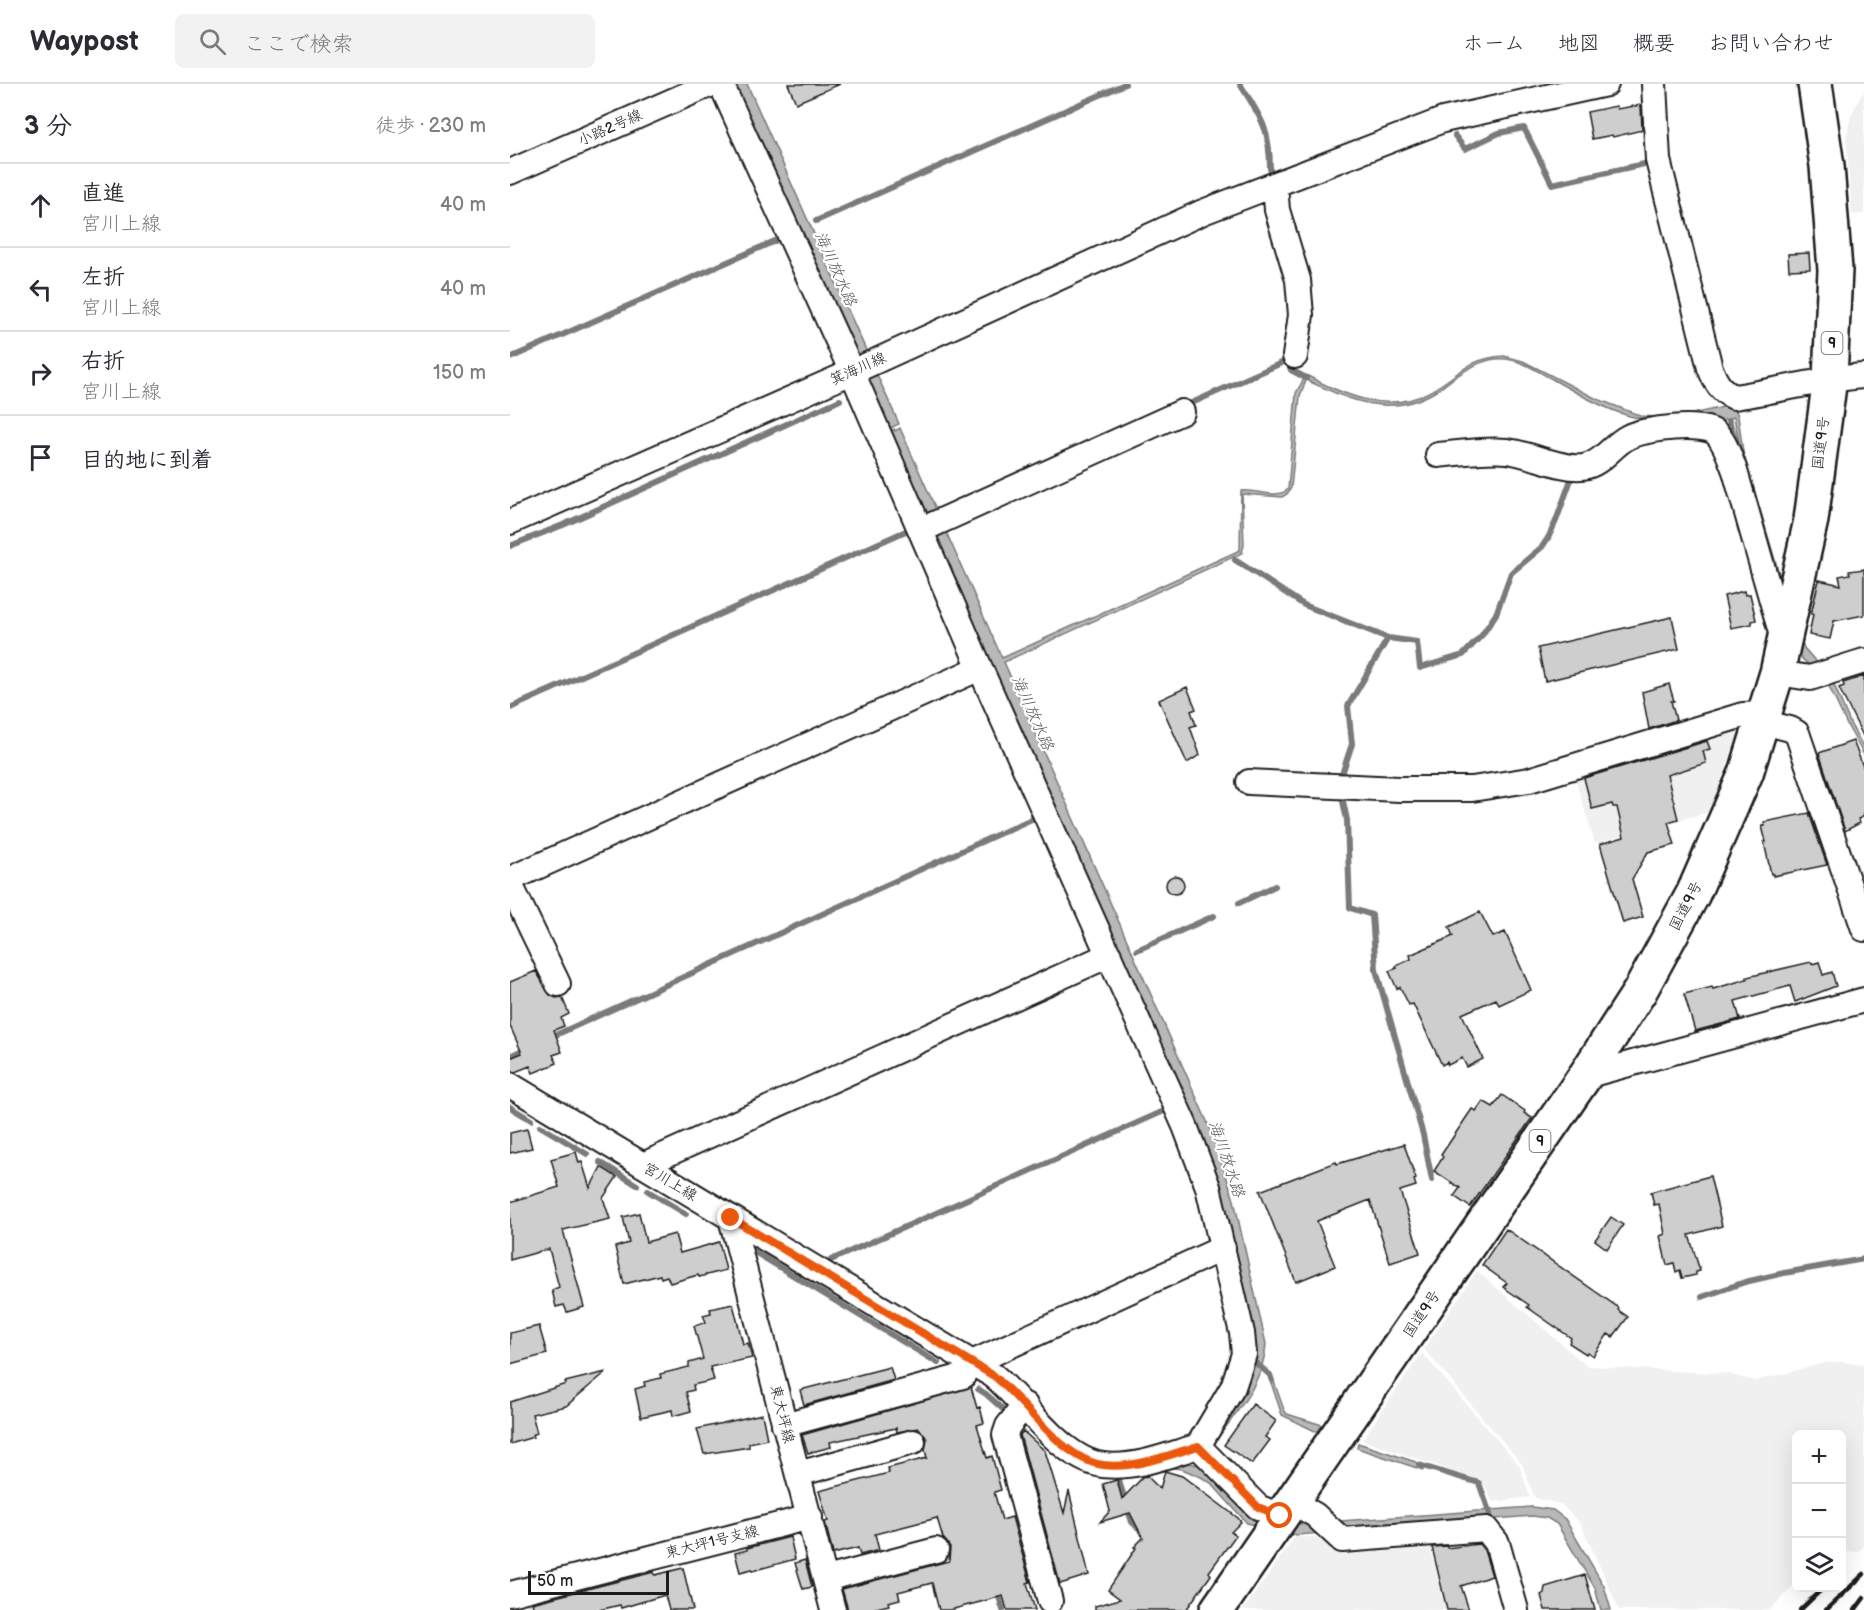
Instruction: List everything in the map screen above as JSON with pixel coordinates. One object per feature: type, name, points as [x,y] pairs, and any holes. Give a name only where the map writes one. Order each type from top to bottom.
[{"type":"highway","name":"国道9号","points":[[1217,1610],[1585,1076],[1640,991],[1694,894],[1746,774],[1782,650],[1811,520],[1830,378],[1835,270],[1827,166],[1815,84]]},
{"type":"street","name":"小路2号線","points":[[510,172],[711,84]]},
{"type":"street","points":[[721,84],[852,372],[980,668],[1110,956],[1185,1126],[1208,1187],[1242,1333],[1244,1354],[1233,1387],[1198,1446],[1258,1507],[1286,1508],[1315,1515],[1342,1540],[1486,1529],[1497,1543],[1516,1610]]},
{"type":"street","name":"箕海川線","points":[[510,522],[852,372],[1203,212],[1443,120],[1606,84]]},
{"type":"street","points":[[1654,84],[1658,160],[1714,380],[1726,394],[1734,397],[1783,390],[1830,378],[1864,376]]},
{"type":"street","points":[[1275,184],[1277,210],[1298,280],[1301,315],[1295,356]]},
{"type":"street","points":[[921,530],[1182,412]]},
{"type":"street","points":[[1438,455],[1506,451],[1582,467],[1597,461],[1626,438],[1641,431],[1711,429],[1725,445],[1735,471],[1782,650],[1804,678],[1864,661]]},
{"type":"street","points":[[558,984],[510,881],[980,668]]},
{"type":"street","points":[[1249,782],[1399,789],[1472,789],[1529,780],[1743,715],[1764,718],[1797,733],[1864,929]]},
{"type":"street","points":[[643,1165],[1110,956]]},
{"type":"street","points":[[1585,1076],[1864,1000]]},
{"type":"street","name":"宮川上線","points":[[510,1085],[731,1218],[968,1369],[994,1376],[1072,1453],[1082,1459],[1104,1466],[1138,1463],[1198,1446]]},
{"type":"street","name":"東大坪線","points":[[731,1218],[833,1610]]},
{"type":"street","points":[[784,1425],[968,1369],[1223,1248]]},
{"type":"street","points":[[1025,1406],[1008,1426],[1005,1435],[1050,1601]]},
{"type":"street","points":[[798,1474],[913,1442]]},
{"type":"street","name":"東大坪1号支線","points":[[510,1594],[810,1517]]},
{"type":"street","points":[[826,1579],[936,1550]]},
{"type":"shaded area","points":[[732,84],[747,84],[899,424],[886,430]]},
{"type":"shaded area","points":[[1864,90],[1864,214],[1852,215],[1846,138],[1851,115]]},
{"type":"shaded area","points":[[1504,356],[1523,361],[1595,398],[1641,416],[1692,414],[1728,406],[1735,408],[1743,452],[1804,648],[1832,680],[1851,725],[1864,748],[1864,755],[1826,680],[1800,657],[1773,572],[1734,417],[1721,420],[1699,417],[1653,419],[1626,415],[1588,399],[1524,364],[1506,359],[1479,364],[1432,393],[1413,402],[1397,405],[1381,405],[1351,399],[1306,380],[1300,396],[1291,488],[1282,497],[1242,494],[1244,545],[1242,553],[1004,662],[1213,1135],[1234,1200],[1266,1344],[1255,1384],[1215,1442],[1209,1437],[1241,1388],[1237,1273],[888,434],[900,428],[1002,658],[1240,550],[1241,491],[1278,494],[1288,489],[1296,393],[1306,375],[1366,400],[1398,402],[1429,392],[1481,360]]},
{"type":"shaded area","points":[[1714,728],[1741,729],[1709,812],[1595,843],[1572,769]]},
{"type":"shaded area","points":[[1477,1271],[1587,1366],[1728,1374],[1755,1381],[1825,1363],[1844,1362],[1864,1365],[1864,1546],[1858,1552],[1846,1552],[1846,1430],[1792,1430],[1792,1587],[1770,1610],[1619,1610],[1581,1524],[1561,1504],[1535,1498],[1522,1464],[1424,1349]]},
{"type":"shaded area","points":[[1422,1353],[1519,1465],[1530,1497],[1493,1502],[1482,1481],[1362,1440]]},
{"type":"shaded area","points":[[1271,1373],[1287,1414],[1322,1425],[1317,1432],[1282,1415],[1268,1374]]},
{"type":"shaded area","points":[[1358,1443],[1425,1465],[1423,1470],[1357,1448]]},
{"type":"shaded area","points":[[1177,1460],[1211,1468],[1255,1514],[1299,1524],[1532,1507],[1553,1510],[1565,1519],[1604,1586],[1611,1610],[1601,1610],[1595,1588],[1557,1524],[1547,1518],[1532,1516],[1297,1535],[1247,1523],[1211,1483],[1182,1469],[1163,1467]]},
{"type":"shaded area","points":[[1295,1537],[1320,1537],[1340,1550],[1428,1540],[1446,1610],[1243,1610]]},
{"type":"building","points":[[788,84],[840,84],[796,103]]},
{"type":"building","points":[[1641,105],[1642,130],[1592,139],[1587,112],[1616,106],[1617,109]]},
{"type":"building","points":[[1809,253],[1810,269],[1789,270],[1788,254]]},
{"type":"building","points":[[1864,569],[1864,615],[1834,621],[1830,639],[1809,635],[1819,580],[1841,585],[1839,576],[1850,574],[1849,571]]},
{"type":"building","points":[[1744,591],[1745,595],[1750,594],[1756,620],[1752,621],[1752,624],[1731,628],[1724,596]]},
{"type":"building","points":[[1672,617],[1679,649],[1545,681],[1538,648]]},
{"type":"building","points":[[1864,676],[1864,738],[1839,688],[1844,686],[1843,683]]},
{"type":"building","points":[[1669,684],[1676,720],[1649,729],[1642,692]]},
{"type":"building","points":[[1187,687],[1196,709],[1191,711],[1196,725],[1190,727],[1200,755],[1187,763],[1159,700]]},
{"type":"building","points":[[1707,741],[1710,749],[1703,751],[1706,763],[1667,775],[1678,819],[1668,822],[1675,845],[1648,852],[1632,879],[1643,917],[1623,923],[1600,844],[1624,837],[1617,807],[1613,807],[1612,804],[1592,809],[1584,778]]},
{"type":"building","points":[[1853,741],[1864,769],[1864,816],[1858,819],[1860,823],[1845,831],[1819,753]]},
{"type":"building","points":[[1809,813],[1827,865],[1773,876],[1764,842],[1766,842],[1762,826],[1765,826],[1764,822]]},
{"type":"building","points":[[1175,876],[1181,879],[1184,885],[1181,891],[1175,894],[1169,891],[1166,885],[1169,879]]},
{"type":"building","points":[[1480,912],[1493,937],[1505,932],[1531,990],[1499,1005],[1496,999],[1462,1014],[1483,1059],[1467,1067],[1462,1058],[1448,1065],[1447,1062],[1442,1065],[1413,1004],[1409,1005],[1400,987],[1397,989],[1389,971],[1411,959],[1410,955],[1453,936],[1449,927]]},
{"type":"building","points":[[1811,962],[1812,964],[1819,962],[1823,975],[1832,972],[1836,986],[1795,1002],[1790,986],[1735,1001],[1740,1019],[1695,1031],[1684,994],[1712,987],[1713,989],[1747,979],[1747,977]]},
{"type":"building","points":[[536,971],[550,995],[556,998],[562,997],[569,1014],[561,1018],[564,1026],[554,1030],[562,1052],[553,1055],[557,1063],[533,1073],[530,1066],[515,1072],[510,1071],[510,1058],[522,1053],[510,1026],[510,982]]},
{"type":"building","points":[[1502,1095],[1532,1118],[1470,1207],[1454,1196],[1460,1188],[1434,1171],[1443,1157],[1441,1155],[1472,1109],[1476,1111],[1483,1101],[1493,1107]]},
{"type":"building","points":[[527,1129],[532,1148],[510,1153],[510,1133]]},
{"type":"building","points":[[1404,1144],[1416,1179],[1414,1180],[1416,1186],[1400,1191],[1420,1253],[1390,1263],[1370,1200],[1317,1221],[1335,1266],[1296,1282],[1260,1191],[1336,1162],[1337,1164]]},
{"type":"building","points":[[576,1152],[579,1163],[582,1162],[590,1188],[601,1167],[617,1177],[603,1198],[610,1219],[563,1230],[584,1307],[567,1312],[564,1305],[556,1307],[552,1290],[559,1287],[549,1249],[510,1260],[510,1202],[559,1187],[551,1159]]},
{"type":"building","points":[[1710,1176],[1722,1226],[1689,1235],[1700,1271],[1696,1272],[1696,1275],[1682,1278],[1680,1270],[1676,1272],[1674,1263],[1667,1265],[1660,1236],[1665,1234],[1659,1204],[1654,1205],[1651,1192]]},
{"type":"building","points":[[639,1213],[646,1242],[675,1234],[680,1253],[719,1242],[726,1270],[670,1283],[667,1276],[661,1278],[660,1275],[624,1284],[615,1247],[629,1243],[623,1217]]},
{"type":"building","points":[[1611,1217],[1623,1225],[1607,1249],[1595,1240]]},
{"type":"building","points":[[1506,1229],[1619,1308],[1618,1310],[1628,1317],[1613,1337],[1608,1334],[1593,1356],[1569,1343],[1571,1338],[1527,1307],[1529,1305],[1503,1287],[1507,1283],[1482,1265]]},
{"type":"building","points":[[733,1304],[743,1344],[748,1343],[752,1358],[710,1367],[714,1380],[693,1385],[694,1390],[686,1392],[691,1411],[673,1416],[672,1410],[641,1417],[635,1389],[645,1386],[644,1382],[661,1378],[660,1374],[689,1367],[689,1363],[703,1359],[694,1326],[706,1322],[703,1315],[711,1313],[710,1309]]},
{"type":"building","points":[[539,1326],[547,1354],[510,1364],[510,1333]]},
{"type":"building","points":[[890,1367],[894,1380],[804,1405],[800,1390]]},
{"type":"building","points":[[606,1372],[566,1406],[532,1414],[537,1433],[532,1435],[533,1437],[510,1444],[510,1402],[566,1384],[565,1382]]},
{"type":"building","points":[[971,1387],[984,1423],[977,1425],[987,1458],[992,1456],[1001,1490],[994,1492],[1002,1520],[1012,1517],[1030,1582],[1027,1583],[1035,1610],[1007,1610],[1003,1596],[950,1610],[939,1610],[932,1583],[898,1592],[900,1599],[888,1602],[889,1605],[868,1610],[848,1610],[842,1589],[949,1561],[950,1547],[943,1538],[937,1518],[875,1534],[879,1550],[860,1555],[858,1548],[833,1554],[825,1522],[828,1521],[819,1491],[889,1473],[888,1468],[927,1458],[925,1450],[927,1439],[919,1428],[897,1432],[896,1428],[830,1442],[831,1447],[808,1453],[802,1435]]},
{"type":"building","points":[[1253,1404],[1276,1421],[1265,1437],[1270,1440],[1252,1464],[1224,1445]]},
{"type":"building","points":[[762,1414],[767,1439],[749,1443],[749,1447],[704,1454],[697,1429]]},
{"type":"building","points":[[1023,1431],[1045,1451],[1064,1513],[1069,1491],[1089,1575],[1060,1584],[1020,1435]]},
{"type":"building","points":[[1165,1471],[1182,1476],[1238,1518],[1241,1522],[1231,1532],[1236,1535],[1209,1572],[1211,1575],[1186,1610],[1095,1610],[1095,1606],[1120,1599],[1108,1590],[1136,1548],[1134,1547],[1143,1538],[1130,1513],[1100,1522],[1110,1511],[1103,1484],[1117,1480],[1122,1499],[1143,1477],[1147,1476],[1160,1489]]},
{"type":"building","points":[[790,1537],[795,1559],[740,1572],[735,1553]]},
{"type":"building","points":[[1479,1544],[1484,1550],[1492,1576],[1461,1586],[1469,1610],[1447,1610],[1432,1547],[1447,1546],[1447,1548]]},
{"type":"building","points":[[805,1560],[812,1587],[803,1589],[795,1563]]},
{"type":"building","points":[[683,1568],[693,1610],[669,1610],[665,1595],[621,1608],[620,1605],[599,1610],[534,1610],[532,1603],[654,1572],[655,1575]]},
{"type":"building","points":[[1585,1575],[1595,1610],[1545,1610],[1541,1595],[1545,1587]]},
{"type":"waterway","points":[[816,221],[1125,84]]},
{"type":"waterway","points":[[1240,84],[1263,124],[1270,155],[1270,169]]},
{"type":"waterway","points":[[1455,136],[1465,149],[1499,133],[1524,128],[1552,184],[1649,163]]},
{"type":"waterway","points":[[510,358],[775,241]]},
{"type":"waterway","points":[[1185,406],[1286,361]]},
{"type":"waterway","points":[[1288,361],[1291,370],[1306,378]]},
{"type":"waterway","points":[[510,546],[563,525],[840,400]]},
{"type":"waterway","points":[[1729,421],[1737,445]]},
{"type":"waterway","points":[[1235,560],[1304,605],[1388,638],[1417,642],[1420,668],[1463,655],[1482,635],[1496,614],[1511,573],[1542,547],[1548,538],[1573,474]]},
{"type":"waterway","points":[[510,708],[908,530]]},
{"type":"waterway","points":[[1342,782],[1343,771],[1352,744],[1348,706],[1388,638]]},
{"type":"waterway","points":[[1341,792],[1347,820],[1350,908],[1372,915],[1376,970],[1423,1135],[1432,1180]]},
{"type":"waterway","points":[[549,1038],[1036,817]]},
{"type":"waterway","points":[[1239,903],[1275,886]]},
{"type":"waterway","points":[[1137,950],[1214,916]]},
{"type":"waterway","points":[[510,1056],[529,1047]]},
{"type":"waterway","points":[[510,1107],[531,1120]]},
{"type":"waterway","points":[[831,1260],[1164,1111]]},
{"type":"waterway","points":[[540,1126],[587,1154]]},
{"type":"waterway","points":[[600,1162],[637,1185]]},
{"type":"waterway","points":[[648,1191],[686,1214]]},
{"type":"waterway","points":[[748,1248],[938,1363]]},
{"type":"waterway","points":[[1702,1297],[1745,1282],[1864,1259]]},
{"type":"waterway","points":[[1257,1364],[1270,1375],[1272,1381]]},
{"type":"waterway","points":[[978,1389],[1005,1411]]},
{"type":"waterway","points":[[1419,1465],[1479,1483],[1490,1514]]},
{"type":"waterway","points":[[1117,1475],[1132,1522],[1143,1532]]},
{"type":"waterway","points":[[997,1590],[1003,1610]]},
{"type":"railway","points":[[1826,1610],[1864,1574]]},
{"type":"railway","points":[[1800,1610],[1819,1592]]},
{"type":"railway","points":[[1855,1610],[1864,1598]]},
{"type":"route","points":[[731,1218],[994,1376],[1062,1445],[1082,1459],[1104,1466],[1138,1463],[1198,1446],[1258,1507],[1280,1516]]},
{"type":"water label","name":"海川放水路","points":[[835,269]]},
{"type":"water label","name":"海川放水路","points":[[1032,713]]},
{"type":"water label","name":"海川放水路","points":[[1226,1159]]}]
